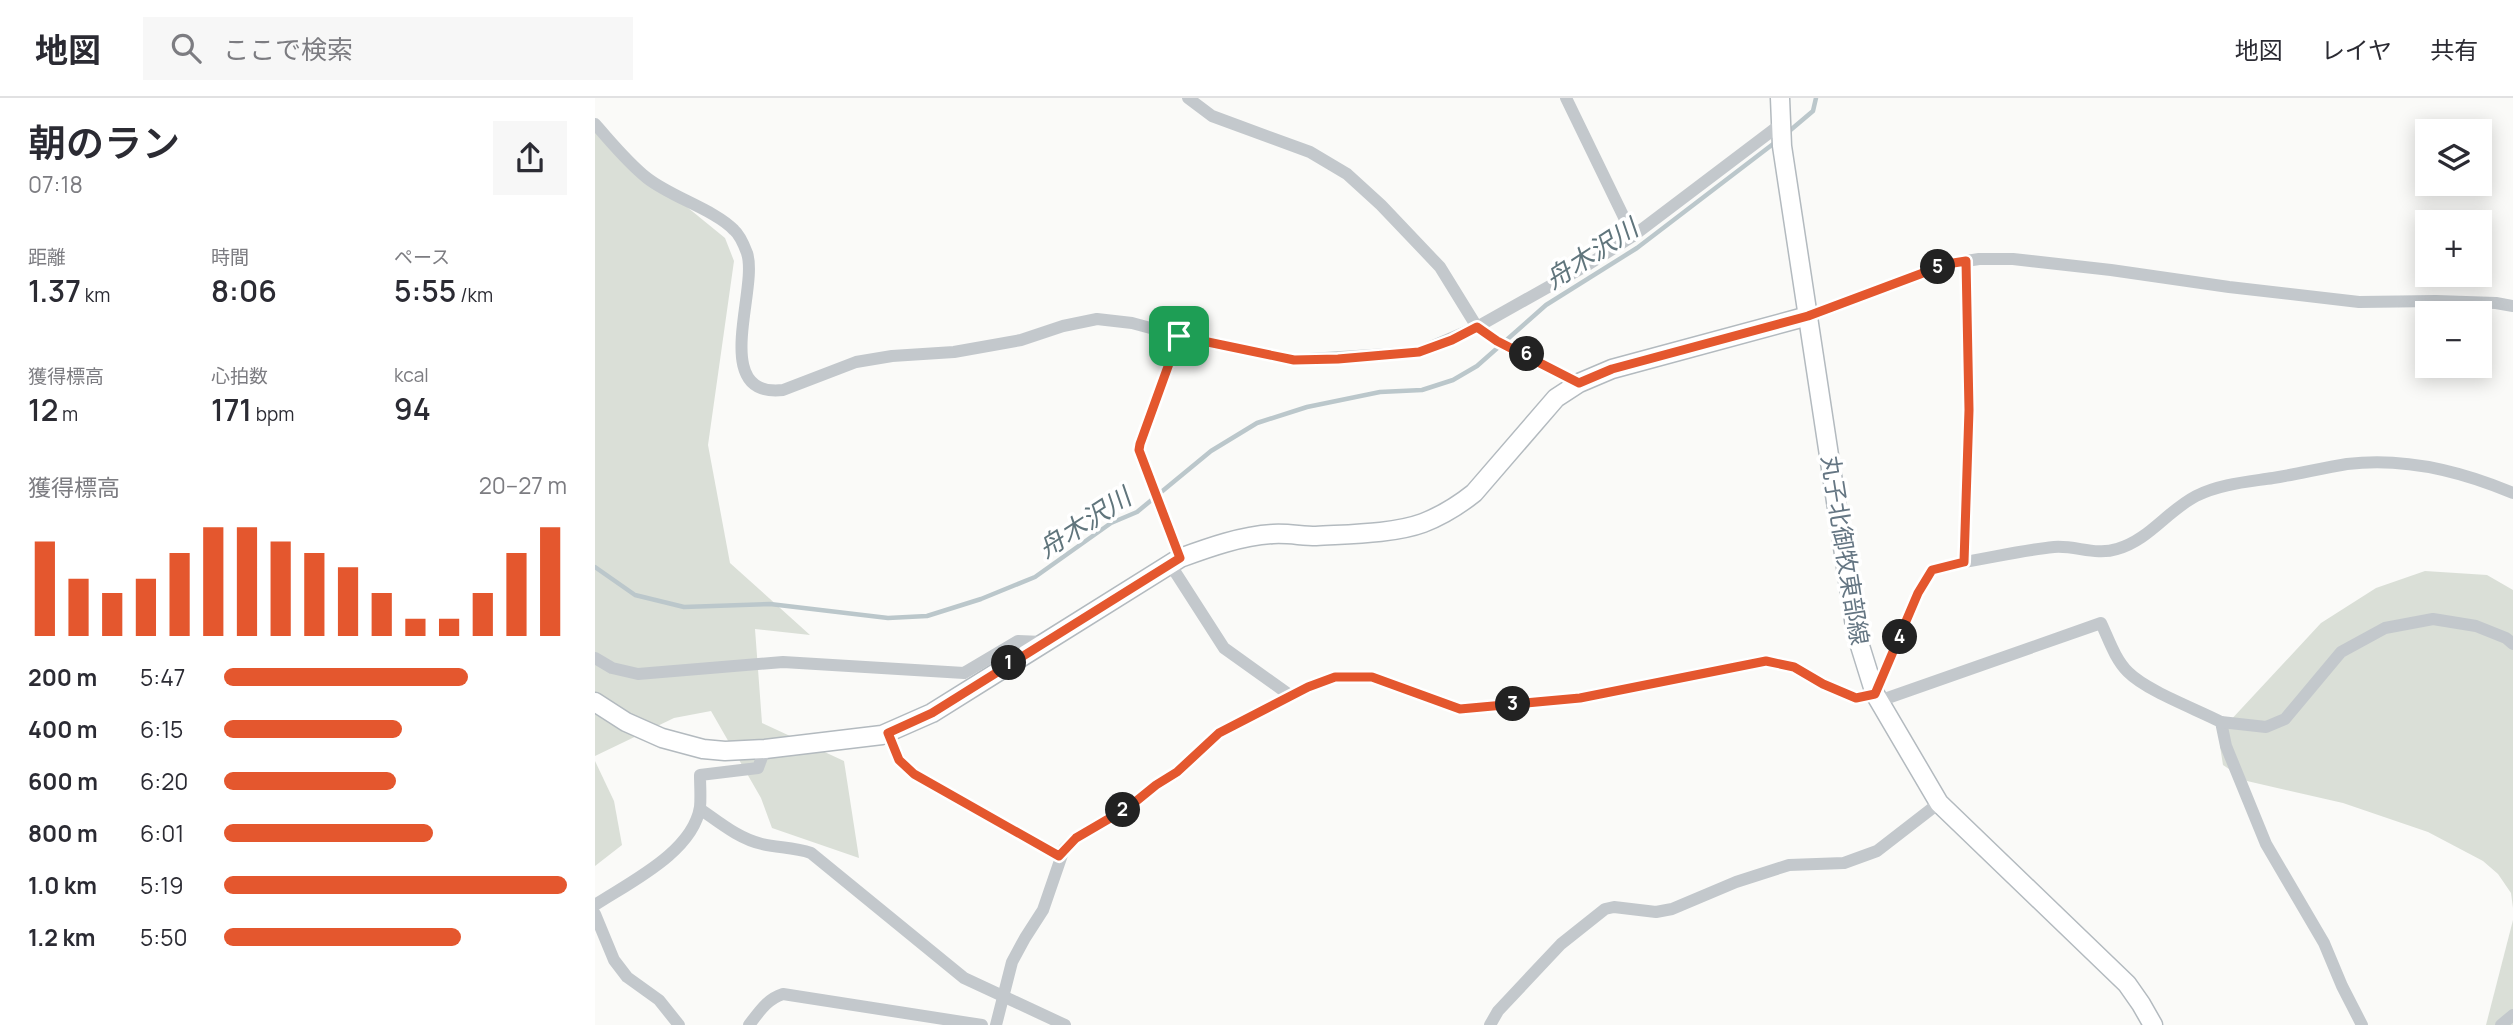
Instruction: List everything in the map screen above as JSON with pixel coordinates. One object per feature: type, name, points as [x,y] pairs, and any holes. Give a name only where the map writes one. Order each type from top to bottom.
[{"type":"street","points":[[1188,98],[1212,116],[1310,152],[1347,174],[1381,205],[1440,267],[1477,327],[1497,341],[1579,383]]},
{"type":"street","points":[[1566,98],[1633,236]]},
{"type":"street","name":"丸子北御牧東部線","points":[[1780,98],[1782,146],[1856,633],[1877,697],[1939,803],[2127,984],[2153,1025]]},
{"type":"street","points":[[595,124],[625,159],[649,180],[735,230],[748,257],[742,358],[745,373],[754,385],[762,389],[783,390],[856,362],[892,356],[954,352],[1008,343],[1097,318],[1132,323],[1179,336],[1294,360],[1419,352],[1452,340],[1589,264],[1633,236],[1781,124]]},
{"type":"street","points":[[1964,562],[1969,410],[1966,261]]},
{"type":"street","points":[[595,702],[626,722],[686,746],[725,751],[765,749],[888,733],[932,713],[1175,561],[1216,545],[1248,537],[1274,534],[1315,536],[1384,530],[1423,523],[1474,493],[1556,398],[1579,383],[1612,369],[1808,316],[1935,268],[1966,261],[2027,261],[2359,302],[2435,300],[2513,306]]},
{"type":"street","points":[[1179,336],[1139,450],[1175,561],[1224,648],[1291,696]]},
{"type":"street","points":[[1877,697],[1918,593],[1932,570],[2056,547],[2099,552],[2115,550],[2133,543],[2153,530],[2197,495],[2229,484],[2347,464],[2383,462],[2434,467],[2513,493]]},
{"type":"street","points":[[996,1025],[1012,962],[1043,910],[1059,856],[1076,838],[1129,807],[1177,772],[1219,733],[1335,677],[1372,677],[1460,709],[1580,698],[1766,661],[1794,667],[1823,684],[1856,698],[1877,697],[2101,623],[2119,659],[2129,673],[2143,683],[2221,722],[2266,727],[2285,719],[2341,652],[2385,628],[2433,619],[2476,626],[2506,638],[2513,644]]},
{"type":"street","points":[[595,657],[612,668],[638,674],[783,662],[964,673],[1018,641],[1042,642]]},
{"type":"street","points":[[2221,722],[2226,746],[2266,844],[2324,943],[2362,1025]]},
{"type":"street","points":[[888,733],[899,760],[914,774],[1059,856]]},
{"type":"street","points":[[595,905],[671,854],[687,838],[699,809],[700,775],[758,768],[765,749]]},
{"type":"street","points":[[1490,1025],[1561,944],[1605,909],[1614,907],[1656,912],[1672,909],[1736,882],[1789,865],[1844,863],[1877,852],[1939,803]]},
{"type":"street","points":[[699,809],[746,839],[763,845],[797,848],[810,853],[964,978],[1065,1025]]},
{"type":"street","points":[[595,914],[614,960],[627,977],[659,1000],[679,1025]]},
{"type":"street","points":[[749,1025],[766,1003],[783,994],[982,1025]]},
{"type":"street","points":[[2501,1025],[2513,1015]]},
{"type":"shaded area","points":[[595,132],[725,238],[734,261],[708,445],[730,563],[810,635],[755,629],[762,723],[844,761],[859,858],[772,828],[761,798],[711,711],[674,718],[595,756]]},
{"type":"shaded area","points":[[2425,571],[2487,575],[2513,590],[2513,908],[2511,893],[2498,874],[2483,861],[2428,832],[2343,803],[2247,781],[2223,765],[2220,746],[2228,723],[2321,623],[2376,588]]},
{"type":"shaded area","points":[[595,761],[614,801],[622,845],[595,866]]},
{"type":"shaded area","points":[[2513,920],[2513,1025],[2486,1025]]},
{"type":"waterway","name":"舟木沢川","points":[[1787,133],[1813,111],[1816,98]]},
{"type":"waterway","name":"舟木沢川","points":[[595,567],[635,595],[684,607],[770,604],[888,618],[927,616],[981,599],[1035,577],[1111,523],[1137,512],[1211,451],[1257,423],[1307,407],[1380,392],[1422,390],[1453,380],[1477,366],[1546,305],[1637,248],[1777,141]]},
{"type":"route","points":[[1966,261],[1969,410],[1964,562],[1932,570],[1918,593],[1875,694],[1856,698],[1823,684],[1794,667],[1766,661],[1580,698],[1460,709],[1372,677],[1335,677],[1308,687],[1219,733],[1177,772],[1129,807],[1076,838],[1059,856],[914,774],[899,760],[888,733],[932,713],[1180,558],[1139,450],[1179,336],[1294,360],[1338,359],[1419,352],[1477,327],[1497,341],[1579,383],[1612,369],[1808,316],[1912,276],[1947,264],[1966,261]]}]
